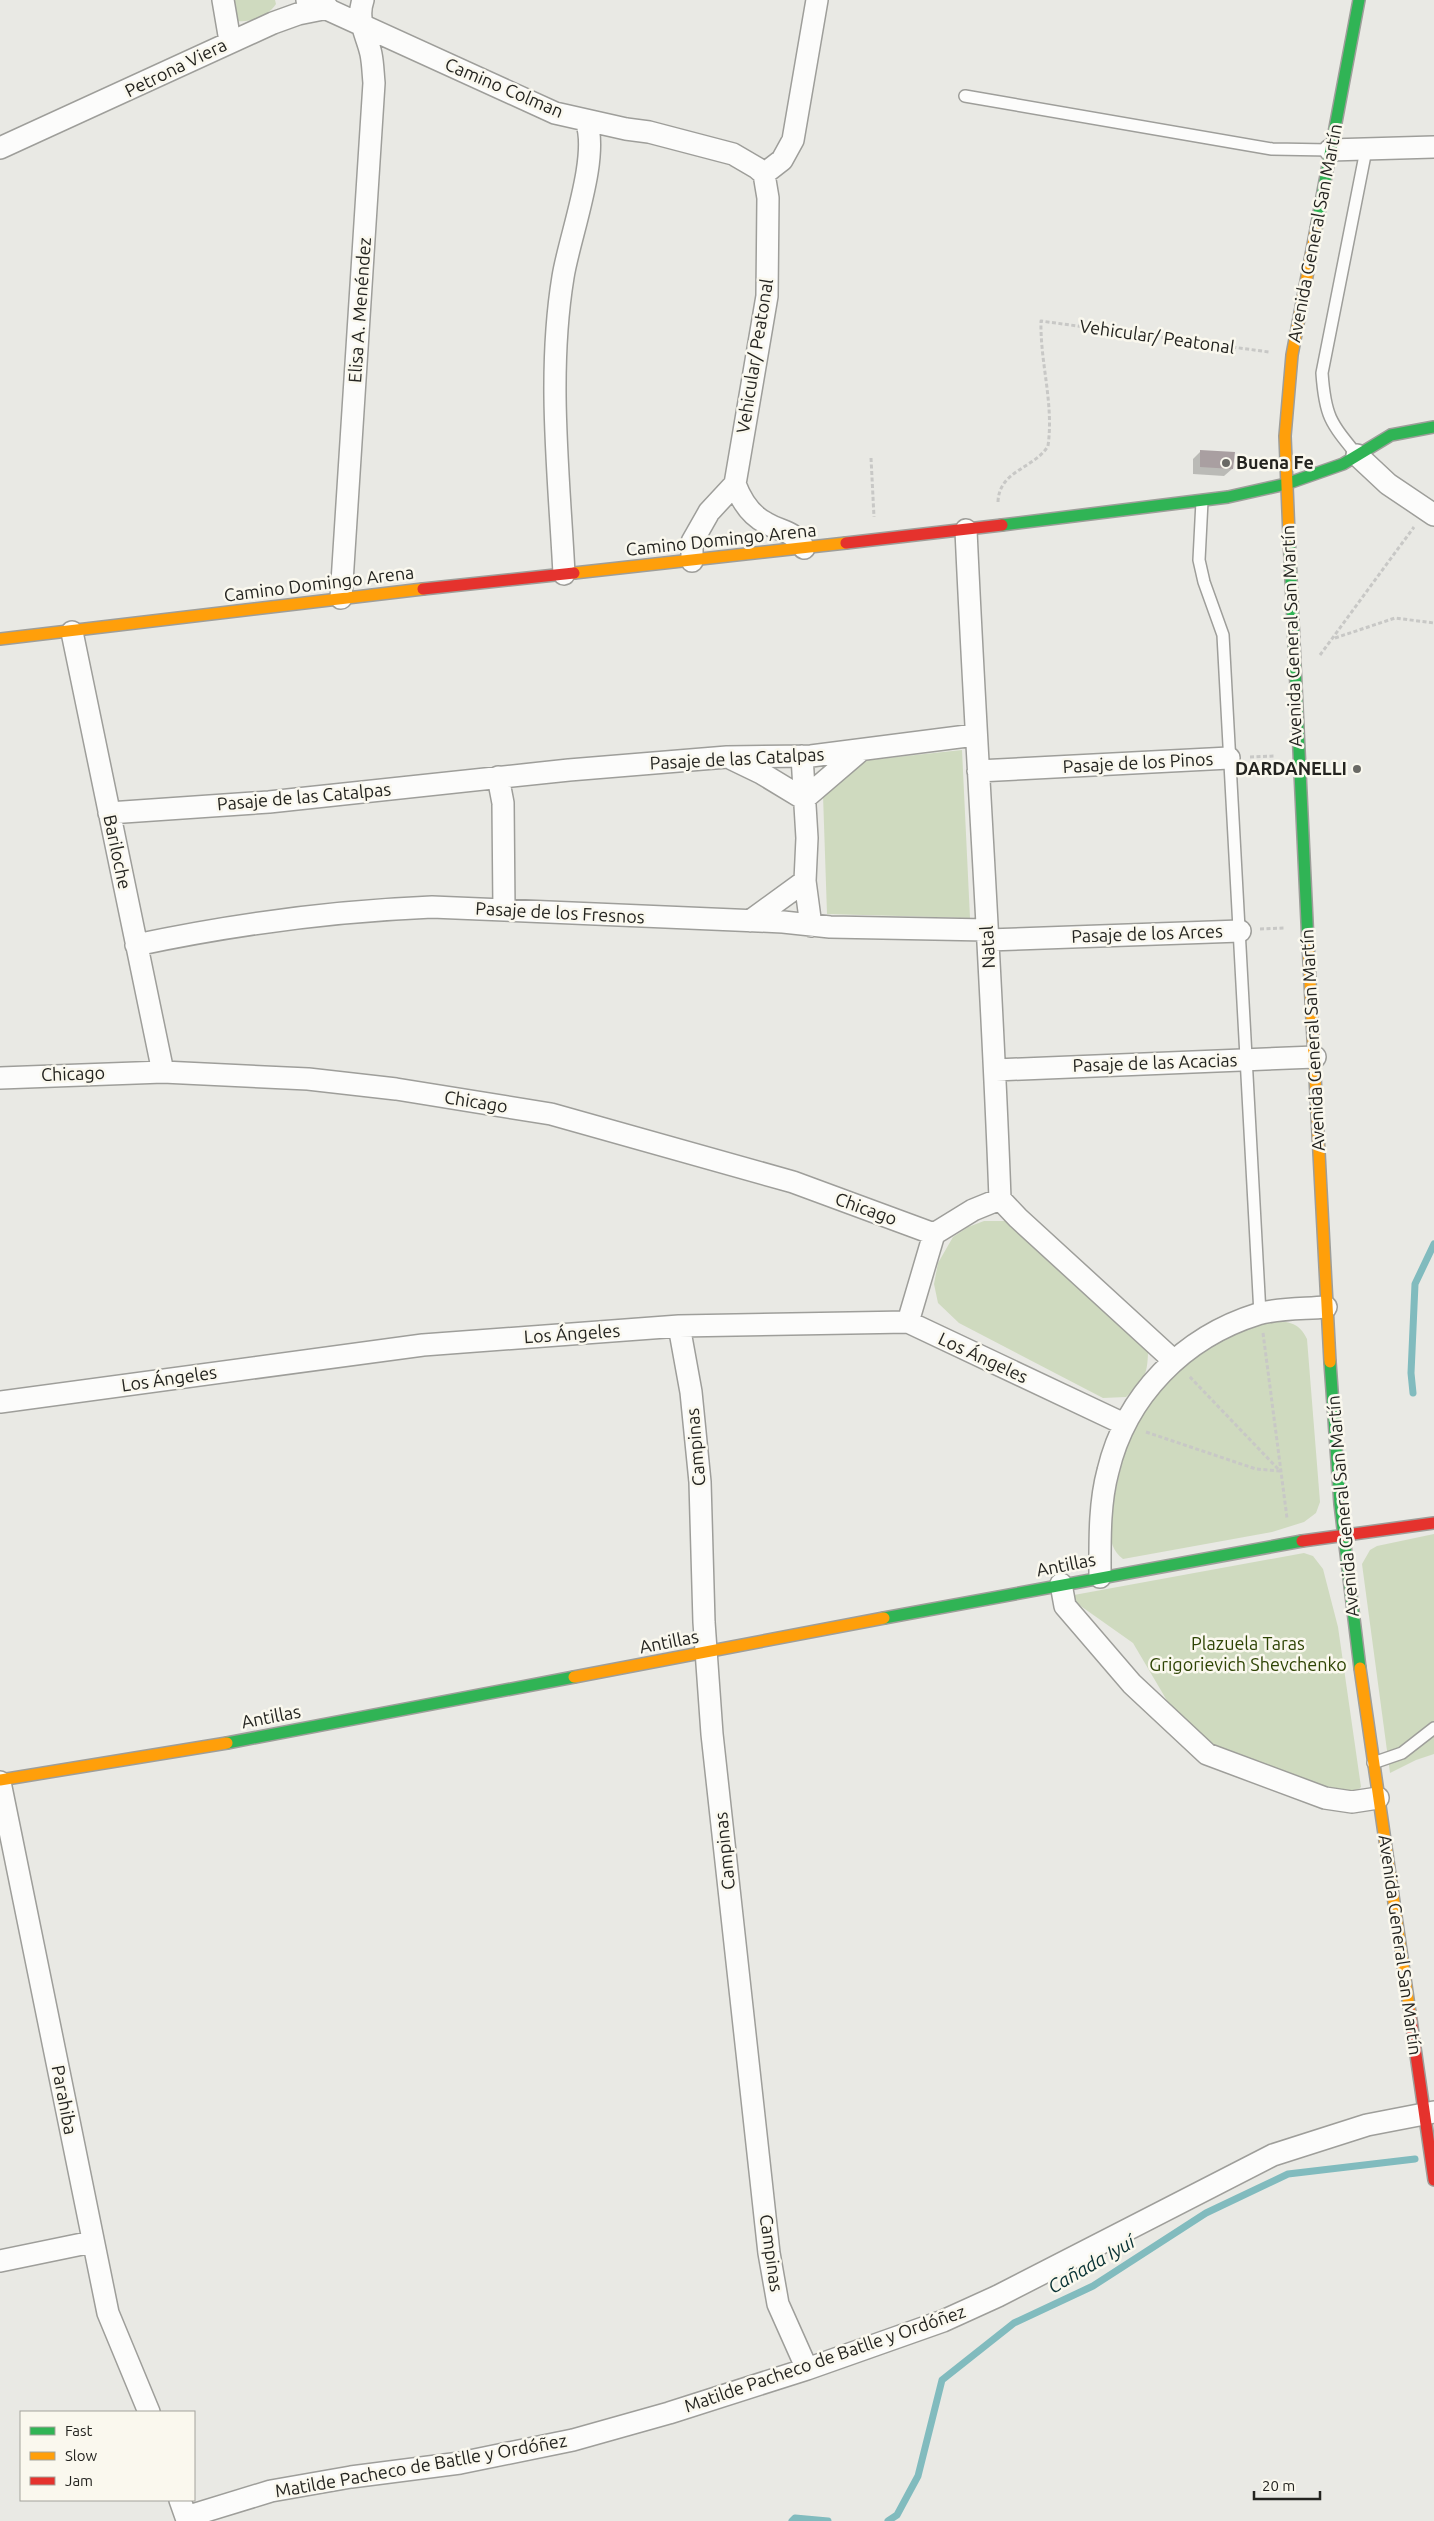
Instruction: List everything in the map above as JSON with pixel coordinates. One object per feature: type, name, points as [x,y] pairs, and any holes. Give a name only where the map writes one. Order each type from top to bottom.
[{"type":"street","points":[[223,0],[230,42]]},
{"type":"street","name":"Petrona Viera","points":[[0,148],[131,90],[230,42],[316,4],[357,0]]},
{"type":"street","points":[[361,25],[359,10],[362,0]]},
{"type":"street","points":[[764,174],[782,160],[793,140],[816,0]]},
{"type":"street","name":"Avenida General San Martín","points":[[1359,0],[1292,355],[1285,436],[1286,484],[1326,1307],[1343,1535],[1378,1798],[1429,2112],[1434,2180]]},
{"type":"street","name":"Camino Colman","points":[[316,4],[555,113],[586,121],[650,132],[733,154],[764,174]]},
{"type":"street","name":"Elisa A. Menéndez","points":[[341,598],[374,83],[367,37],[361,25]]},
{"type":"street","points":[[564,574],[556,428],[557,316],[563,275],[588,162],[590,132],[586,121]]},
{"type":"street","points":[[1330,150],[1434,147]]},
{"type":"street","name":"Vehicular/ Peatonal","points":[[735,484],[767,296],[768,198],[764,174]]},
{"type":"street","name":"Camino Domingo Arena","points":[[0,639],[72,632],[341,598],[966,530],[1202,500],[1286,484],[1327,471],[1391,435],[1434,427]]},
{"type":"street","points":[[1357,455],[1379,477],[1430,513]]},
{"type":"street","points":[[692,561],[692,542],[709,512],[735,484],[741,500],[758,518],[765,523],[794,535],[804,548]]},
{"type":"street","name":"Natal","points":[[966,530],[996,1070],[1000,1199]]},
{"type":"street","name":"Bariloche","points":[[72,632],[163,1072]]},
{"type":"street","name":"Pasaje de las Catalpas","points":[[109,813],[332,796],[498,777],[727,757],[802,756],[976,735]]},
{"type":"street","points":[[804,799],[860,750]]},
{"type":"street","points":[[802,756],[807,838],[806,881],[811,926]]},
{"type":"street","points":[[727,757],[761,773],[804,799]]},
{"type":"street","name":"Pasaje de los Pinos","points":[[978,771],[1229,758]]},
{"type":"street","points":[[498,777],[504,834],[504,910]]},
{"type":"street","points":[[750,921],[806,881]]},
{"type":"street","name":"Pasaje de los Fresnos","points":[[136,944],[185,934],[378,909],[432,907],[750,921],[987,935]]},
{"type":"street","name":"Pasaje de los Arces","points":[[987,935],[1240,930]]},
{"type":"street","name":"Pasaje de las Acacias","points":[[996,1070],[1315,1057]]},
{"type":"street","name":"Chicago","points":[[0,1078],[163,1072],[308,1080],[387,1088],[551,1114],[793,1182],[934,1234]]},
{"type":"street","points":[[908,1322],[934,1234],[973,1210],[1000,1199],[1018,1218],[1173,1360]]},
{"type":"street","points":[[1100,1576],[1103,1497],[1114,1448],[1124,1424],[1144,1392],[1173,1360],[1210,1335],[1260,1314],[1326,1307]]},
{"type":"street","name":"Los Ángeles","points":[[0,1402],[423,1345],[679,1326],[908,1322],[1124,1424]]},
{"type":"street","name":"Campinas","points":[[679,1326],[692,1392],[700,1482],[705,1653],[712,1734],[769,2253],[778,2304],[807,2369]]},
{"type":"street","name":"Antillas","points":[[0,1781],[235,1742],[1100,1576],[1291,1543],[1434,1523]]},
{"type":"street","points":[[1061,1584],[1065,1606],[1132,1684],[1208,1754],[1324,1798],[1352,1802],[1378,1798]]},
{"type":"street","name":"Parahiba","points":[[0,1781],[92,2242],[108,2313],[149,2411]]},
{"type":"street","name":"Matilde Pacheco de Batlle y Ordóñez","points":[[183,2508],[352,2477],[460,2463],[572,2440],[669,2413],[807,2369],[951,2317],[998,2296],[1272,2156],[1366,2125],[1429,2112]]},
{"type":"street","points":[[0,2261],[92,2242]]},
{"type":"lane","points":[[965,96],[1272,149],[1330,150]]},
{"type":"lane","name":"Avenida General San Martín","points":[[1357,455],[1334,427],[1324,404],[1322,373],[1366,150]]},
{"type":"lane","points":[[1202,500],[1199,560],[1204,582],[1223,635],[1260,1314]]},
{"type":"lane","points":[[1373,1763],[1402,1753],[1434,1728]]},
{"type":"path","name":"Vehicular/ Peatonal","points":[[1000,526],[997,513],[998,495],[1001,486],[1011,474],[1035,459],[1048,446],[1049,401],[1041,354],[1040,321],[1292,355]]},
{"type":"path","points":[[871,458],[875,540]]},
{"type":"path","points":[[1317,658],[1430,513]]},
{"type":"path","points":[[1334,638],[1395,618],[1434,623]]},
{"type":"path","name":"Pasaje de los Pinos","points":[[1229,758],[1298,754]]},
{"type":"path","name":"Pasaje de los Arces","points":[[1240,930],[1307,927]]},
{"type":"path","points":[[1260,1314],[1291,1543]]},
{"type":"path","points":[[1173,1360],[1280,1471]]},
{"type":"path","points":[[1124,1424],[1256,1469],[1280,1471]]},
{"type":"green space","points":[[229,0],[275,0],[276,4],[269,12],[259,18],[237,21]]},
{"type":"green space","points":[[962,750],[970,918],[827,914],[822,765]]},
{"type":"green space","points":[[984,1221],[1008,1221],[1148,1348],[1144,1376],[1126,1397],[1103,1398],[959,1323],[938,1303],[934,1284],[938,1263],[953,1237],[968,1227]]},
{"type":"green space","points":[[1272,1321],[1297,1326],[1307,1339],[1320,1502],[1316,1513],[1304,1522],[1272,1532],[1123,1559],[1111,1541],[1112,1510],[1128,1442],[1136,1423],[1147,1405],[1176,1372],[1194,1358],[1231,1336],[1251,1327]]},
{"type":"green space","points":[[1434,1534],[1434,1754],[1416,1760],[1390,1773],[1362,1564],[1370,1550],[1377,1546]]},
{"type":"green space","name":"Plazuela Taras Grigorievich Shevchenko","points":[[1304,1553],[1313,1556],[1323,1569],[1338,1627],[1361,1787],[1356,1792],[1345,1796],[1204,1745],[1169,1704],[1133,1643],[1075,1602],[1074,1595]]},
{"type":"building","points":[[1200,450],[1235,452],[1233,469],[1200,467]]},
{"type":"waterway","points":[[1413,1393],[1411,1373],[1415,1284],[1434,1244]]},
{"type":"waterway","name":"Cañada Iyuí","points":[[888,2521],[897,2515],[918,2476],[942,2380],[1014,2323],[1093,2286],[1206,2213],[1288,2174],[1415,2159]]},
{"type":"waterway","name":"Cañada Iyuí","points":[[792,2521],[795,2518],[828,2521]]},
{"type":"traffic: fast","points":[[1316,229],[1359,0]]},
{"type":"traffic: fast","points":[[1002,525],[1228,497],[1286,484],[1343,464],[1391,435],[1434,427]]},
{"type":"traffic: fast","points":[[1289,536],[1308,943]]},
{"type":"traffic: fast","points":[[1330,1362],[1340,1504],[1360,1668]]},
{"type":"traffic: fast","points":[[884,1618],[1302,1541]]},
{"type":"traffic: fast","points":[[227,1743],[574,1677]]},
{"type":"traffic: slow","points":[[1289,536],[1285,436],[1292,355],[1316,229]]},
{"type":"traffic: slow","points":[[574,573],[846,543]]},
{"type":"traffic: slow","points":[[0,639],[423,589]]},
{"type":"traffic: slow","points":[[1308,943],[1330,1362]]},
{"type":"traffic: slow","points":[[574,1677],[884,1618]]},
{"type":"traffic: slow","points":[[1360,1668],[1410,2013]]},
{"type":"traffic: slow","points":[[0,1780],[227,1743]]},
{"type":"traffic: jam","points":[[846,543],[1002,525]]},
{"type":"traffic: jam","points":[[423,589],[574,573]]},
{"type":"traffic: jam","points":[[1302,1541],[1434,1523]]},
{"type":"traffic: jam","points":[[1410,2013],[1434,2180]]},
{"type":"place","name":"Buena Fe","points":[[1226,463]]},
{"type":"place","name":"DARDANELLI","points":[[1357,769]]}]
